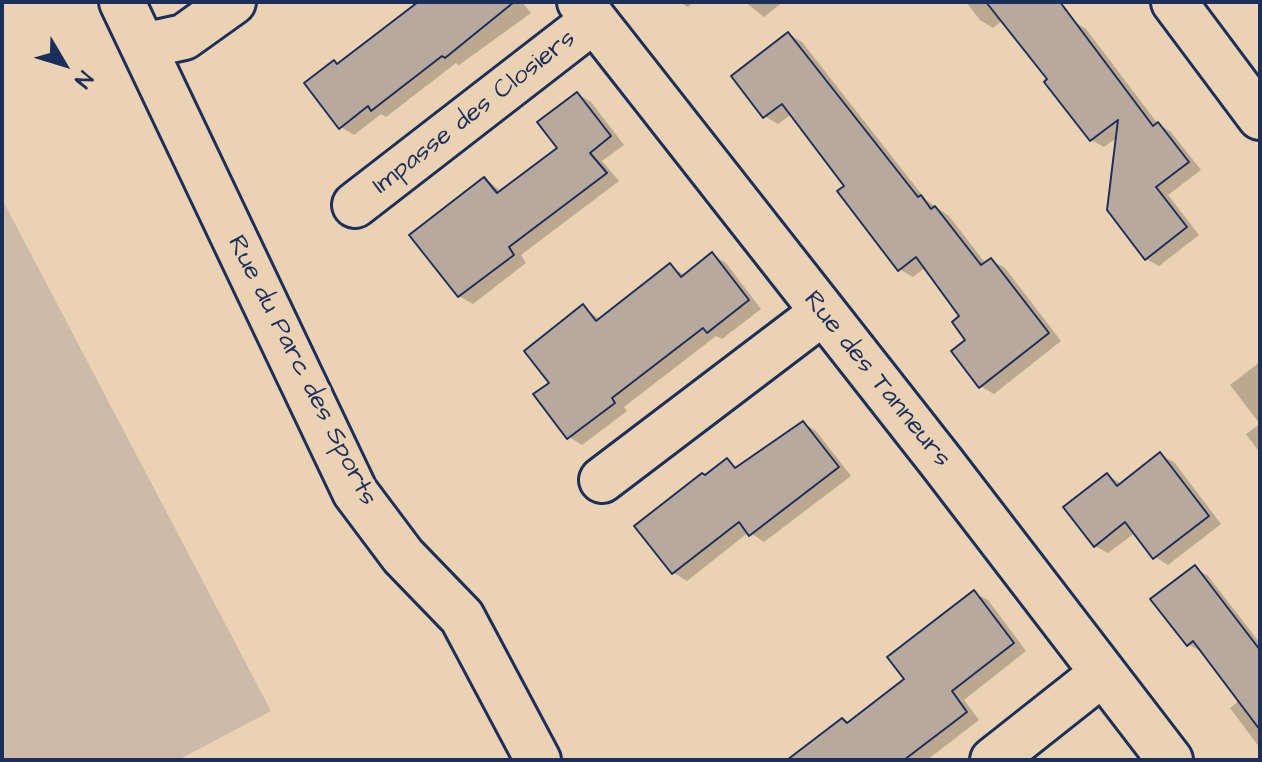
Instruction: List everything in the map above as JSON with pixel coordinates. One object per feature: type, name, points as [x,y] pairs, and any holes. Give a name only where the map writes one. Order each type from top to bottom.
[{"type":"street","name":"Rue du Parc des Sports","points":[[122,2],[355,492],[403,556],[462,617],[538,760]]},
{"type":"street","points":[[143,46],[184,37],[233,2]]},
{"type":"street","points":[[1174,2],[1260,117]]},
{"type":"street","name":"Impasse des Closiers","points":[[355,205],[587,11]]},
{"type":"street","name":"Rue des Tanneurs","points":[[587,11],[942,463],[1170,760]]},
{"type":"street","points":[[602,480],[822,313]]},
{"type":"street","points":[[993,760],[1103,673]]},
{"type":"shaded area","points":[[2,199],[271,711],[178,760],[2,760]]},
{"type":"building","points":[[418,2],[514,2],[445,58],[442,56],[371,111],[368,106],[339,129],[304,83],[334,60],[337,64]]},
{"type":"building","points":[[986,2],[1060,2],[1153,126],[1158,122],[1189,162],[1156,187],[1187,227],[1145,260],[1107,210],[1118,120],[1090,141],[1044,82],[1047,79]]},
{"type":"building","points":[[788,32],[918,197],[921,195],[931,209],[935,206],[981,265],[991,258],[1049,333],[979,388],[951,351],[965,340],[952,322],[959,316],[916,257],[898,271],[837,191],[844,186],[782,104],[763,118],[731,76]]},
{"type":"building","points":[[577,92],[611,136],[590,153],[607,173],[509,247],[514,255],[458,297],[409,235],[484,177],[497,193],[557,148],[537,122]]},
{"type":"building","points":[[712,252],[749,300],[707,333],[703,328],[612,398],[615,403],[567,439],[533,394],[549,383],[524,351],[583,304],[596,321],[670,263],[681,277]]},
{"type":"building","points":[[803,421],[839,467],[749,536],[739,522],[672,574],[634,526],[702,473],[705,475],[727,458],[735,468]]},
{"type":"building","points":[[1160,452],[1209,516],[1153,559],[1125,522],[1094,547],[1063,507],[1107,473],[1117,486]]},
{"type":"building","points":[[1195,565],[1260,650],[1260,730],[1193,641],[1187,646],[1150,599]]},
{"type":"building","points":[[974,590],[1014,643],[952,691],[967,712],[904,760],[787,760],[842,718],[847,723],[904,679],[887,657]]}]
